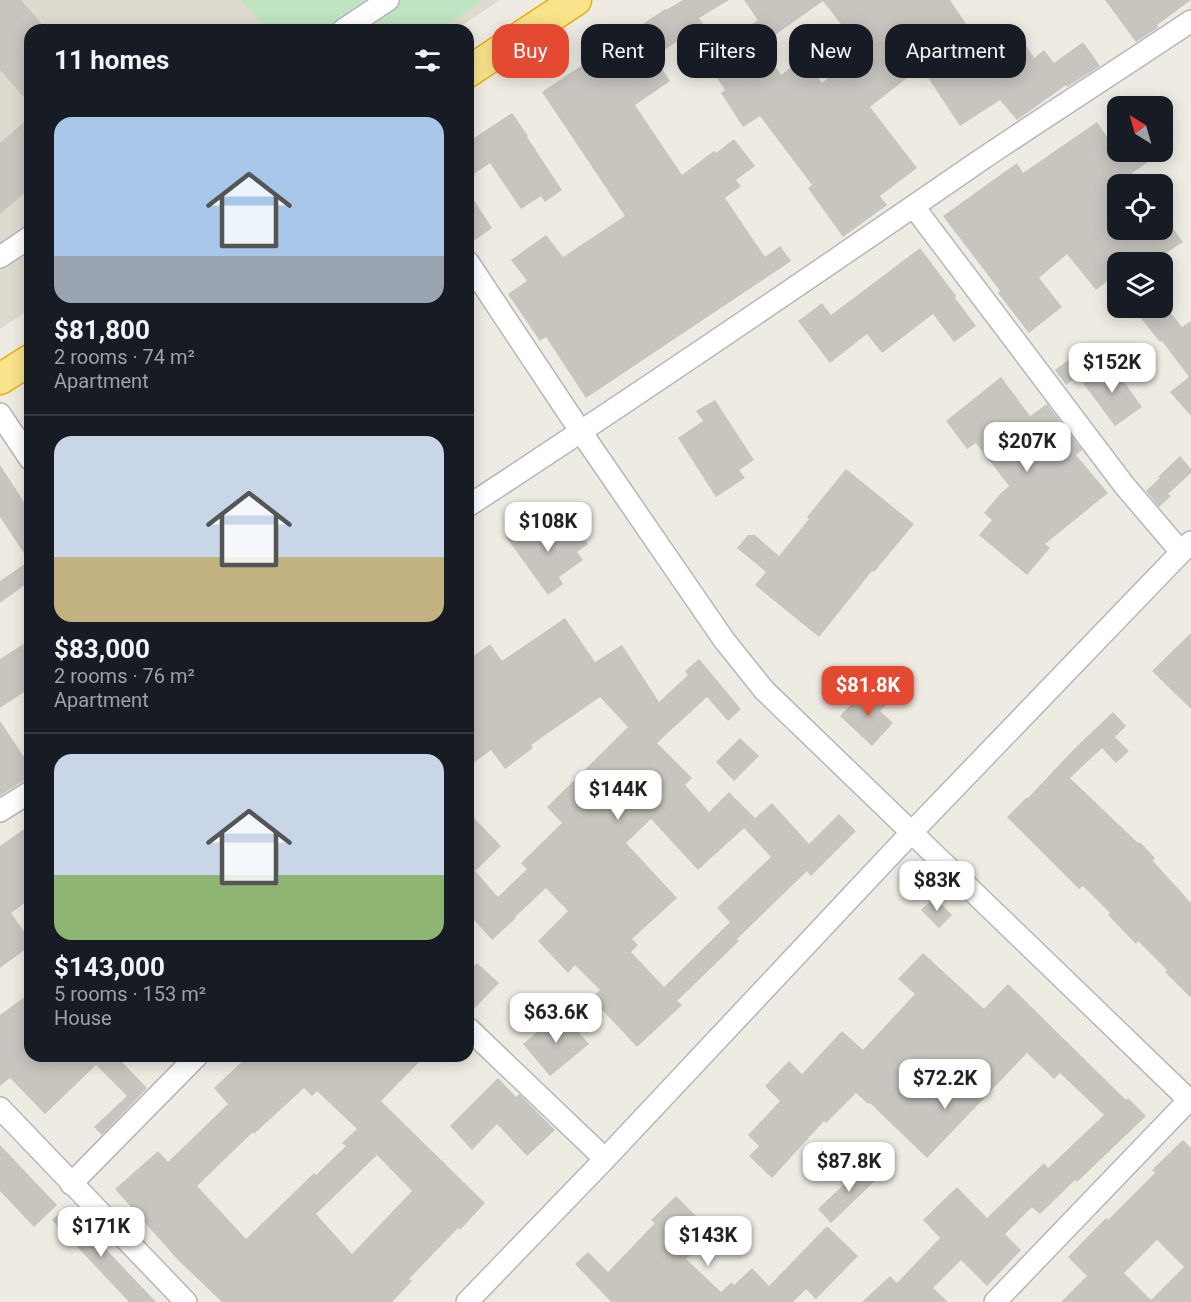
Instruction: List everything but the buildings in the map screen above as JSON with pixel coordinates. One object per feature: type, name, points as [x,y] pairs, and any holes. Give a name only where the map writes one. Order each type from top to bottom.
[{"type":"highway","points":[[474,68],[576,0]]},
{"type":"highway","points":[[0,379],[24,364]]},
{"type":"street","points":[[352,24],[388,0]]},
{"type":"street","points":[[474,502],[1191,21]]},
{"type":"street","points":[[467,1302],[605,1159],[910,832],[1186,547],[1124,485],[914,207]]},
{"type":"street","points":[[0,257],[24,241]]},
{"type":"street","points":[[474,271],[580,432],[724,640],[764,690],[1190,1101],[994,1302]]},
{"type":"street","points":[[0,414],[24,450]]},
{"type":"street","points":[[0,811],[24,796]]},
{"type":"street","points":[[474,1034],[605,1159]]},
{"type":"street","points":[[71,1184],[191,1062]]},
{"type":"street","points":[[0,1108],[186,1302]]},
{"type":"shaded area","points":[[0,0],[500,0],[464,24],[24,24],[24,313],[0,329]]},
{"type":"green space","points":[[241,0],[482,0],[448,24],[263,24]]}]
